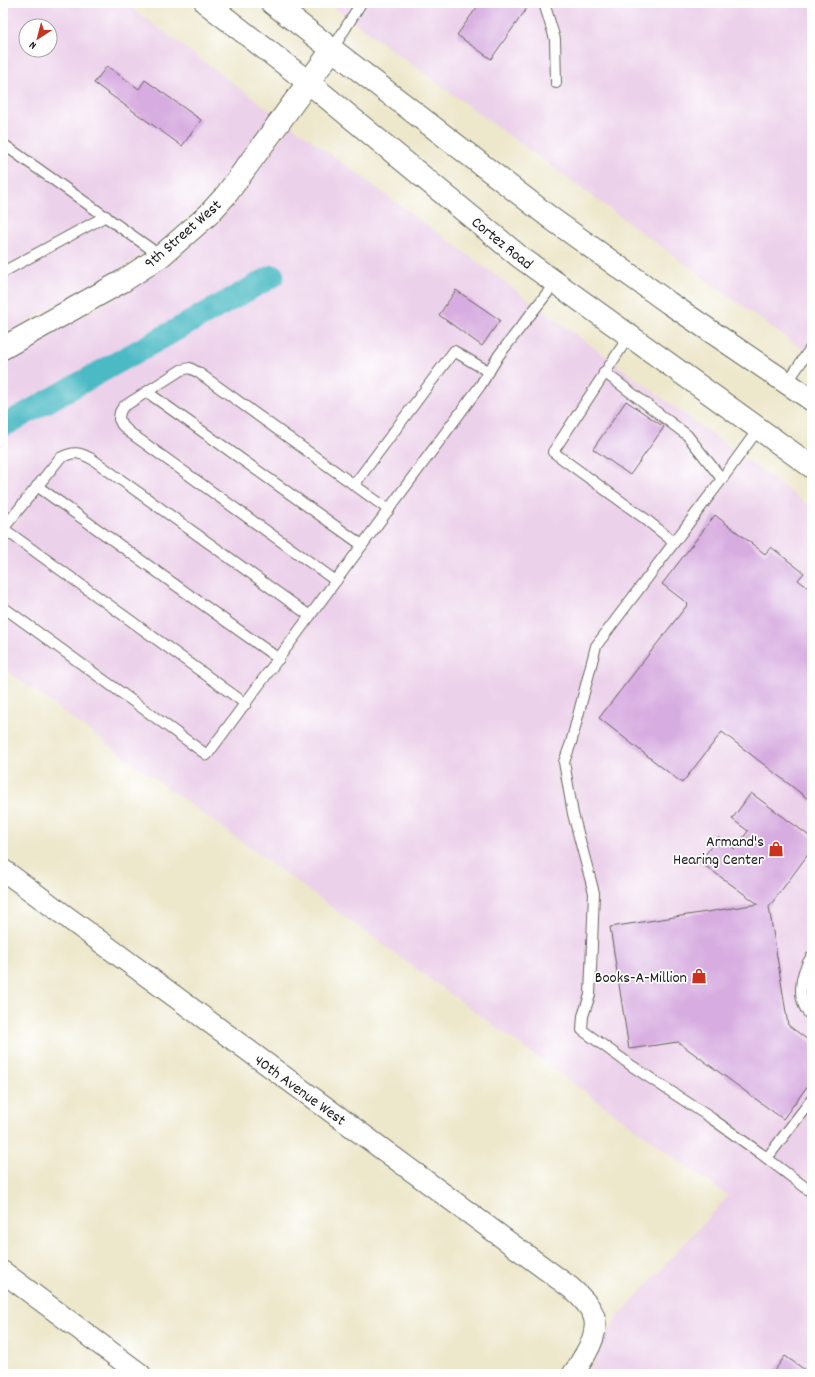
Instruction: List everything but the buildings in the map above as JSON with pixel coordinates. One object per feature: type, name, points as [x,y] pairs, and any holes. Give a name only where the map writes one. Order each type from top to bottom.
[{"type":"main road","name":"Cortez Road","points":[[206,3],[308,82],[520,257],[812,467]]},
{"type":"main road","points":[[272,3],[552,218],[669,302],[812,400]]},
{"type":"main road","name":"9th Street West","points":[[3,348],[123,281],[161,256],[208,215],[226,196],[332,50]]},
{"type":"street","name":"40th Avenue West","points":[[3,870],[571,1288],[584,1300],[593,1313],[596,1324],[595,1333],[589,1349],[573,1374]]},
{"type":"street","points":[[3,1272],[140,1374]]},
{"type":"lane","points":[[332,50],[361,3]]},
{"type":"lane","points":[[544,3],[555,39],[556,83]]},
{"type":"lane","points":[[3,144],[161,256]]},
{"type":"lane","points":[[3,272],[106,216]]},
{"type":"lane","points":[[3,607],[207,755],[480,386],[498,355],[555,283]]},
{"type":"lane","points":[[629,336],[553,452],[644,518],[674,542]]},
{"type":"lane","points":[[787,383],[812,346]]},
{"type":"lane","points":[[354,485],[454,351],[489,372]]},
{"type":"lane","points":[[336,581],[129,432],[122,425],[119,419],[120,412],[123,407],[182,370],[190,368],[389,510]]},
{"type":"lane","points":[[604,372],[687,435],[722,479]]},
{"type":"lane","points":[[147,392],[362,545]]},
{"type":"lane","points":[[759,428],[596,646],[571,742],[564,762],[573,814],[594,894],[590,995],[583,1016],[582,1030],[632,1066],[712,1118],[811,1190]]},
{"type":"lane","points":[[246,704],[3,529],[60,458],[69,453],[80,453],[92,459],[310,616]]},
{"type":"lane","points":[[38,486],[279,659]]},
{"type":"lane","points":[[812,956],[803,972],[801,996],[812,1017]]},
{"type":"lane","points":[[767,1158],[812,1098]]},
{"type":"shaded area","points":[[3,3],[125,3],[272,112],[217,188],[200,207],[155,246],[118,270],[3,335]]},
{"type":"shaded area","points":[[328,3],[812,3],[812,357]]},
{"type":"shaded area","points":[[291,125],[812,508],[812,1374],[587,1374],[599,1354],[607,1334],[616,1319],[728,1196],[3,668],[3,361],[128,291],[167,266],[215,224],[234,204]]},
{"type":"waterway","points":[[3,426],[273,276]]},
{"type":"place","name":"Armand's Hearing Center","points":[[776,849]]},
{"type":"place","name":"Books-A-Million","points":[[699,976]]}]
